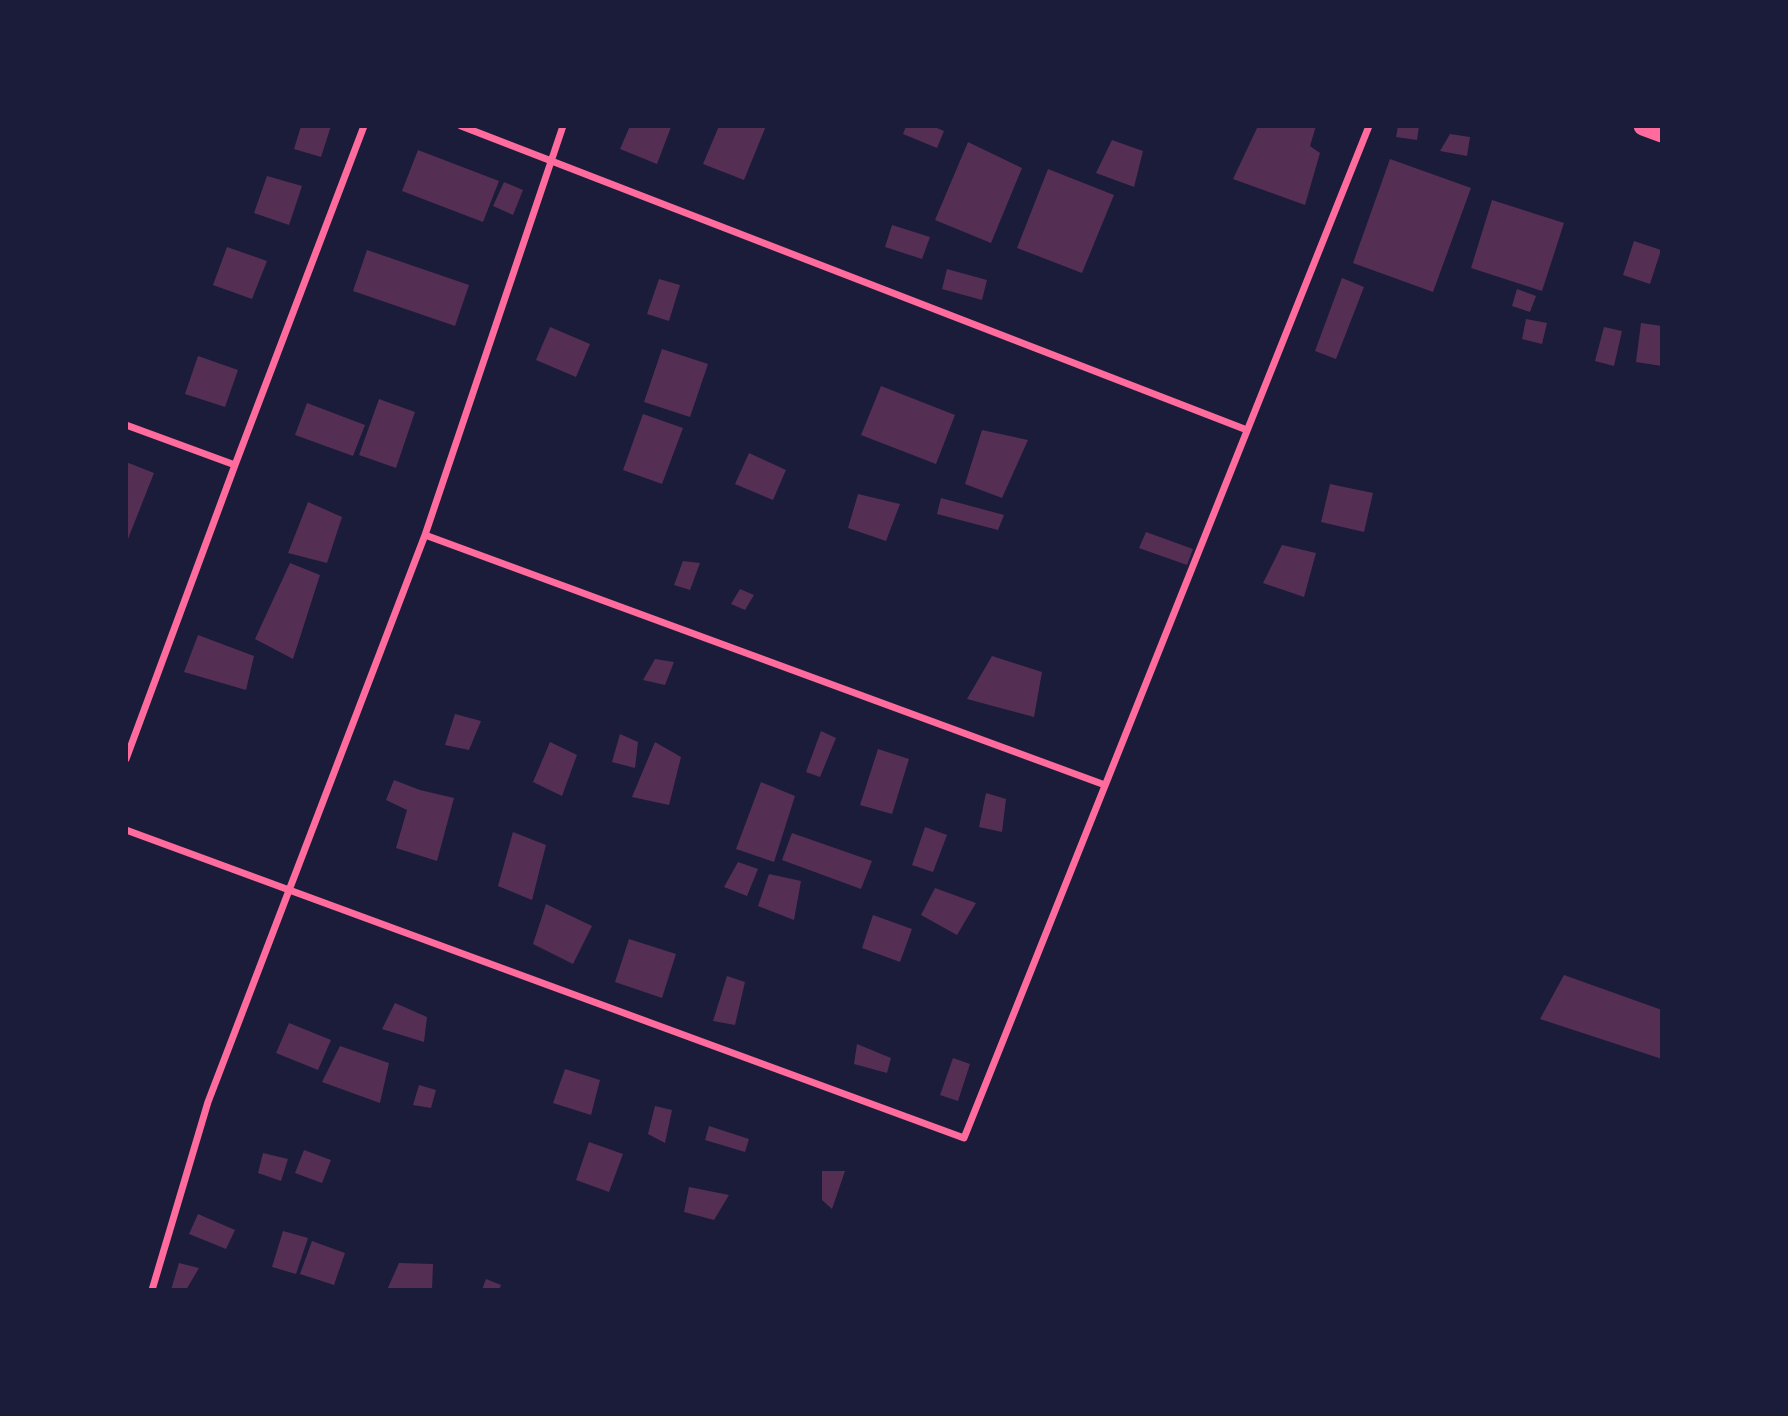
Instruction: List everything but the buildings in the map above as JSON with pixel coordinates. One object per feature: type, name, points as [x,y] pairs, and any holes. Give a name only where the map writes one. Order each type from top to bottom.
[{"type":"highway","points":[[1643,126],[1662,133]]},
{"type":"street","points":[[126,759],[364,126]]},
{"type":"street","points":[[461,126],[1247,430]]},
{"type":"street","points":[[152,1290],[208,1102],[425,535],[564,126]]},
{"type":"street","points":[[126,830],[964,1138],[1368,126]]},
{"type":"street","points":[[126,425],[235,465]]},
{"type":"street","points":[[425,535],[1105,785]]}]
